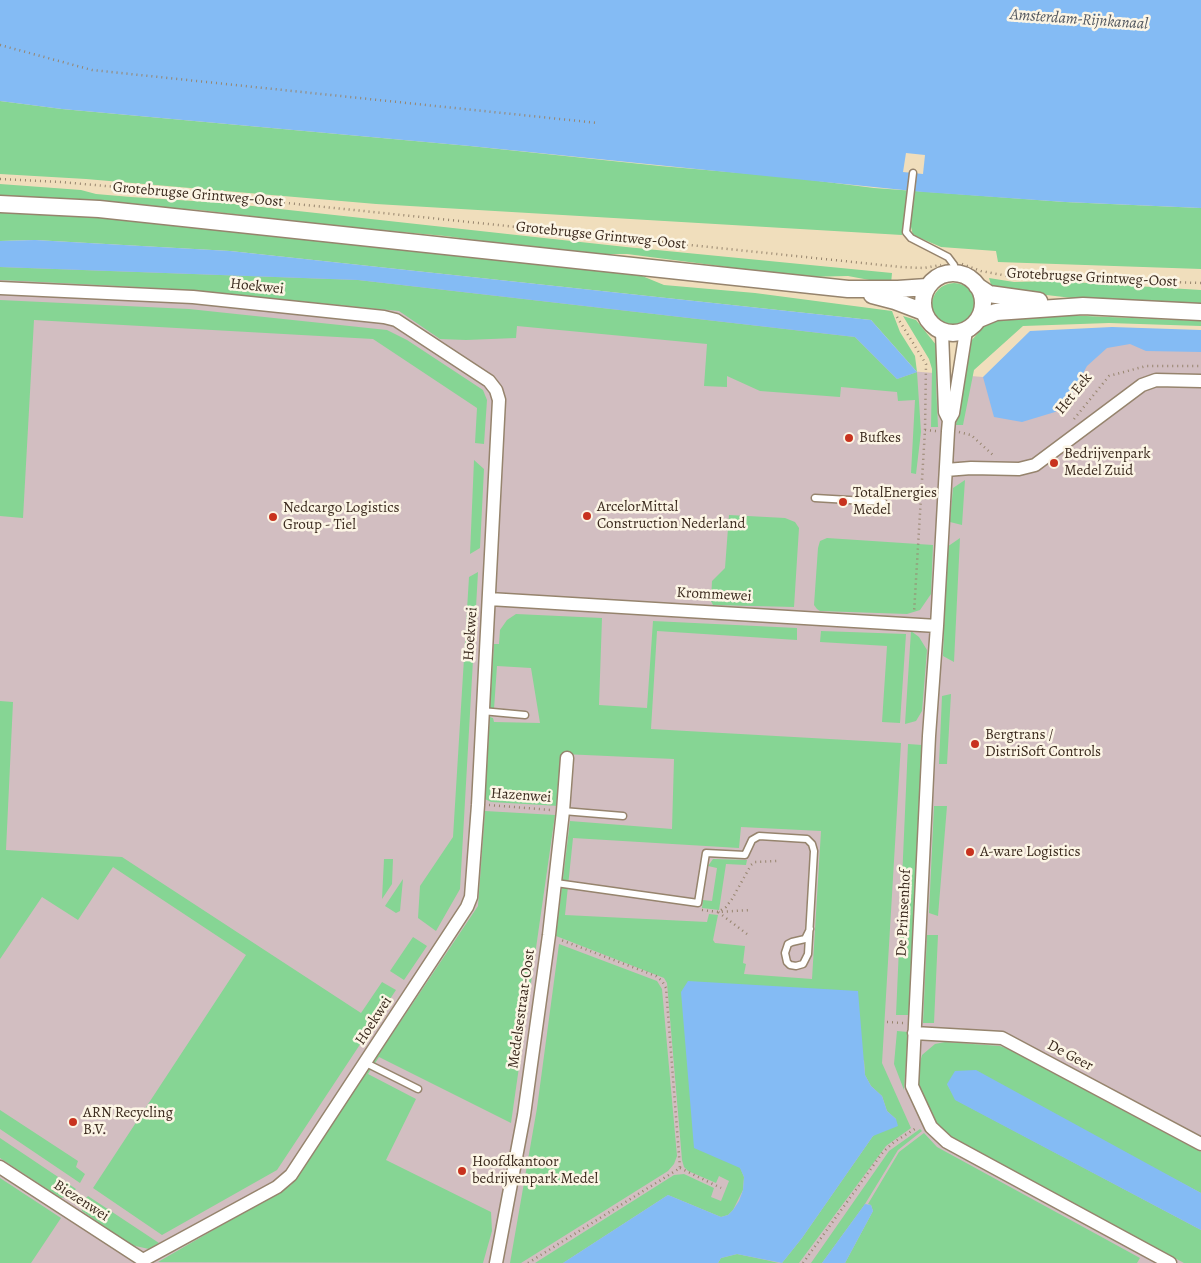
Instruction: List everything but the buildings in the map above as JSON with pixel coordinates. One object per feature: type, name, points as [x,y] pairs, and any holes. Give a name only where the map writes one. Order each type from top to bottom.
[{"type":"street","name":"Grotebrugse Grintweg-Oost","points":[[0,204],[99,210],[897,295],[927,287]]},
{"type":"street","points":[[954,269],[970,278],[978,286],[982,294],[982,311],[979,319],[966,331],[950,334],[942,332],[927,320],[924,312],[923,295],[933,280],[954,269]]},
{"type":"street","name":"Grotebrugse Grintweg-Oost","points":[[978,286],[989,294],[997,296],[1083,306],[1201,312]]},
{"type":"street","name":"Hoekwei","points":[[0,288],[193,297],[384,317],[396,320],[489,381],[496,390],[499,400],[478,805],[471,898],[366,1063],[291,1175],[277,1187],[143,1262]]},
{"type":"street","name":"Grotebrugse Grintweg-Oost","points":[[897,295],[924,312]]},
{"type":"street","name":"Grotebrugse Grintweg-Oost","points":[[979,319],[996,312],[1083,306]]},
{"type":"street","name":"De Prinsenhof","points":[[966,331],[953,413],[948,426],[929,736],[912,1086],[928,1122],[940,1137],[953,1147],[1170,1263]]},
{"type":"street","name":"De Prinsenhof","points":[[942,332],[944,412],[948,426]]},
{"type":"street","name":"Het Eek","points":[[946,470],[971,468],[1019,469],[1035,465],[1142,385],[1156,380],[1201,381]]},
{"type":"street","name":"Krommewei","points":[[489,599],[937,626]]},
{"type":"street","name":"Medelsestraat-Oost","points":[[496,1263],[524,1115],[556,883],[567,758]]},
{"type":"street","name":"De Geer","points":[[915,1028],[1002,1038],[1201,1144]]},
{"type":"street","name":"Biezenwei","points":[[0,1166],[143,1262]]},
{"type":"lane","points":[[913,173],[906,232],[911,238],[943,253],[954,269]]},
{"type":"lane","points":[[815,498],[883,502]]},
{"type":"lane","points":[[482,711],[525,715]]},
{"type":"lane","points":[[563,811],[622,816]]},
{"type":"lane","points":[[556,883],[698,903],[706,853],[745,855],[752,840],[759,836],[807,839],[812,844],[814,851],[810,929],[807,959],[803,964],[792,966],[786,962],[786,948],[792,942],[804,939],[810,929]]},
{"type":"lane","points":[[366,1063],[418,1089]]},
{"type":"path","points":[[0,45],[92,70],[598,123]]},
{"type":"path","name":"Grotebrugse Grintweg-Oost","points":[[0,179],[61,182],[229,197],[901,267],[924,268],[937,265],[954,269],[965,264],[981,271],[1013,277],[1201,283]]},
{"type":"path","points":[[901,267],[895,315],[926,364],[925,430],[913,624]]},
{"type":"path","name":"Het Eek","points":[[1074,420],[1109,376],[1146,366],[1201,366]]},
{"type":"path","points":[[925,430],[948,426],[971,435],[993,455],[1000,456]]},
{"type":"path","name":"Hazenwei","points":[[478,805],[563,811]]},
{"type":"path","points":[[747,934],[718,912],[726,907],[732,899],[755,862],[777,861]]},
{"type":"path","points":[[557,938],[656,976],[666,988],[680,1168]]},
{"type":"path","points":[[887,1022],[915,1028]]},
{"type":"path","points":[[803,1263],[883,1152],[894,1142],[928,1122]]},
{"type":"path","points":[[680,1168],[721,1188]]},
{"type":"path","points":[[528,1263],[680,1168]]},
{"type":"shaded area","points":[[0,254],[347,272],[871,331],[909,371],[983,377],[1051,367],[1099,339],[1201,338],[1201,1263],[0,1263]]},
{"type":"green space","points":[[0,101],[62,109],[787,177],[874,188],[1065,202],[1201,208],[1201,269],[998,262],[996,251],[941,247],[913,235],[911,227],[903,226],[902,235],[376,204],[86,179],[0,174]]},
{"type":"green space","points":[[0,184],[81,190],[96,194],[131,197],[225,203],[626,247],[892,273],[891,284],[848,276],[805,277],[627,254],[579,254],[445,236],[325,225],[199,210],[6,196],[0,195]]},
{"type":"green space","points":[[0,211],[107,218],[630,271],[664,285],[755,293],[892,311],[900,332],[915,356],[917,372],[871,320],[230,251],[35,240],[0,241]]},
{"type":"green space","points":[[0,267],[358,280],[855,337],[897,379],[917,372],[921,432],[916,474],[911,473],[915,400],[898,401],[897,392],[841,387],[840,397],[760,391],[727,376],[727,387],[704,386],[707,344],[517,326],[516,338],[440,339],[399,311],[176,289],[0,280]]},
{"type":"green space","points":[[989,278],[1014,282],[1054,281],[1201,290],[1201,305],[1081,299],[1012,291],[992,288]]},
{"type":"green space","points":[[954,283],[966,287],[972,293],[976,305],[972,317],[966,323],[954,327],[942,323],[936,317],[932,305],[936,293],[942,287]]},
{"type":"green space","points":[[0,300],[189,309],[387,330],[407,340],[483,390],[487,400],[484,444],[475,443],[477,408],[373,339],[34,320],[23,518],[0,516]]},
{"type":"green space","points":[[1040,314],[1201,321],[1201,326],[1109,323],[1023,326],[974,370],[963,425],[956,425],[964,367],[971,341],[988,322]]},
{"type":"green space","points":[[903,316],[916,320],[937,346],[938,427],[931,427],[932,369],[929,359]]},
{"type":"green space","points":[[474,460],[484,469],[480,548],[470,554]]},
{"type":"green space","points":[[965,480],[962,525],[950,522],[953,488]]},
{"type":"green space","points":[[729,515],[785,518],[795,522],[799,528],[794,607],[713,605],[711,601],[712,581],[725,568]]},
{"type":"green space","points":[[827,538],[933,545],[931,594],[920,610],[907,614],[820,611],[814,605],[818,548],[820,541]]},
{"type":"green space","points":[[960,538],[954,662],[943,656],[947,547]]},
{"type":"green space","points":[[478,572],[460,889],[436,931],[418,918],[420,886],[453,837],[469,577]]},
{"type":"green space","points":[[516,614],[602,618],[599,705],[647,708],[653,621],[797,628],[797,640],[657,631],[651,729],[901,743],[882,1063],[911,1128],[886,1146],[799,1263],[782,1263],[802,1238],[873,1136],[896,1119],[887,1111],[882,1096],[871,1086],[865,1075],[864,1060],[740,1167],[744,1177],[743,1190],[733,1210],[728,1215],[721,1217],[668,1195],[563,1263],[535,1263],[674,1175],[684,1174],[714,1188],[711,1197],[721,1201],[729,1181],[719,1176],[716,1183],[688,1171],[684,1167],[667,983],[664,978],[556,936],[570,821],[672,829],[674,759],[563,754],[559,806],[491,802],[485,799],[490,717],[493,718],[494,722],[540,723],[531,668],[497,666],[494,709],[490,708],[494,644],[499,644],[500,630],[507,620]],"holes":[[[741,827],[821,831],[812,979],[744,974],[746,964],[743,963],[745,946],[715,943],[713,940],[718,915],[709,914],[707,922],[565,915],[573,838],[739,848]]]},
{"type":"green space","points":[[821,631],[906,634],[900,723],[882,722],[887,646],[820,642]]},
{"type":"green space","points":[[911,631],[919,637],[927,650],[922,711],[916,721],[905,724]]},
{"type":"green space","points":[[951,694],[947,764],[939,764],[942,696]]},
{"type":"green space","points":[[0,701],[13,702],[6,850],[122,857],[361,1013],[382,982],[396,990],[277,1170],[162,1235],[93,1188],[246,955],[113,867],[78,920],[42,897],[0,959]]},
{"type":"green space","points":[[908,744],[922,745],[909,1015],[896,1015]]},
{"type":"green space","points":[[934,806],[947,806],[938,916],[929,913]]},
{"type":"green space","points":[[485,811],[555,815],[511,1123],[379,1057],[368,1074],[416,1099],[386,1160],[491,1212],[492,1231],[483,1263],[158,1262],[291,1185],[478,906]]},
{"type":"green space","points":[[384,859],[393,859],[392,884],[382,899]]},
{"type":"green space","points":[[713,859],[747,860],[746,865],[726,864],[719,910],[702,908],[703,900],[712,901],[717,868],[708,866]]},
{"type":"green space","points":[[403,879],[400,911],[396,913],[385,906]]},
{"type":"green space","points":[[927,935],[938,935],[934,1023],[923,1023]]},
{"type":"green space","points":[[413,937],[427,946],[404,980],[390,971]]},
{"type":"green space","points":[[559,944],[657,981],[662,989],[677,1156],[674,1164],[668,1171],[521,1263],[510,1263],[537,1108]]},
{"type":"green space","points":[[897,1031],[908,1032],[904,1090],[894,1064]]},
{"type":"green space","points":[[945,1042],[1000,1046],[1008,1049],[1201,1152],[1201,1193],[1165,1174],[947,1084],[956,1100],[1201,1230],[1201,1263],[1184,1263],[950,1137],[937,1123],[918,1086],[919,1066],[922,1055],[935,1044]]},
{"type":"green space","points":[[0,1110],[78,1161],[76,1167],[85,1174],[80,1183],[0,1129]]},
{"type":"green space","points":[[920,1129],[922,1131],[898,1150],[865,1204],[822,1263],[811,1263],[889,1151]]},
{"type":"green space","points":[[924,1133],[937,1147],[1140,1258],[1137,1263],[845,1263],[873,1211],[871,1205],[868,1204],[899,1152]]},
{"type":"green space","points":[[0,1138],[76,1189],[71,1195],[61,1198],[0,1158]]},
{"type":"green space","points":[[0,1178],[61,1218],[31,1263],[0,1263]]},
{"type":"green space","points":[[88,1196],[159,1243],[149,1249],[131,1245],[82,1211],[81,1203]]},
{"type":"green space","points":[[737,1254],[779,1263],[718,1263],[721,1258]]},
{"type":"water","name":"Amsterdam-Rijnkanaal","points":[[0,0],[1201,0],[1201,208],[1065,202],[923,192],[470,146],[62,109],[0,101]]},
{"type":"water","points":[[35,240],[230,251],[871,320],[917,372],[897,379],[855,337],[358,280],[0,267],[0,241]]},
{"type":"water","points":[[1112,327],[1201,330],[1201,352],[1146,351],[1130,344],[1107,348],[1087,366],[1069,399],[1055,412],[1022,422],[994,417],[983,377],[1030,331]]},
{"type":"water","points":[[688,981],[858,991],[865,1075],[871,1086],[882,1096],[887,1111],[896,1119],[898,1126],[873,1136],[802,1238],[782,1263],[737,1254],[721,1258],[718,1263],[563,1263],[668,1195],[721,1217],[728,1215],[739,1201],[743,1190],[744,1177],[740,1168],[694,1148],[681,992]]},
{"type":"water","points":[[976,1070],[1201,1193],[1201,1230],[955,1100],[947,1084],[955,1071]]},
{"type":"water","points":[[865,1204],[871,1205],[873,1211],[845,1263],[822,1263]]},
{"type":"pier","points":[[906,153],[925,155],[923,174],[903,172]]},
{"type":"place","name":"Bufkes","points":[[849,438]]},
{"type":"place","name":"Bedrijvenpark Medel Zuid","points":[[1054,463]]},
{"type":"place","name":"TotalEnergies Medel","points":[[843,502]]},
{"type":"place","name":"ArcelorMittal Construction Nederland","points":[[587,516]]},
{"type":"place","name":"Nedcargo Logistics Group - Tiel","points":[[273,517]]},
{"type":"place","name":"Bergtrans / DistriSoft Controls","points":[[975,744]]},
{"type":"place","name":"A-ware Logistics","points":[[970,852]]},
{"type":"place","name":"ARN Recycling B.V.","points":[[73,1122]]},
{"type":"place","name":"Hoofdkantoor bedrijvenpark Medel","points":[[462,1171]]}]
